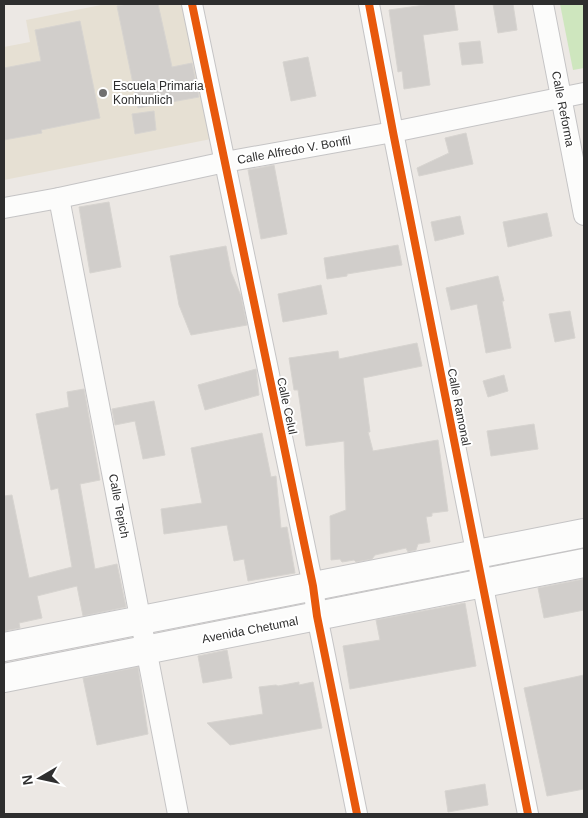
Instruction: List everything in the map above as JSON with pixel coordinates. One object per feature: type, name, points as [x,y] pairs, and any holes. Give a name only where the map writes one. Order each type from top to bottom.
[{"type":"main road","points":[[4,647],[584,533]]},
{"type":"main road","name":"Avenida Chetumal","points":[[4,678],[584,563]]},
{"type":"street","name":"Calle Celul","points":[[192,4],[313,586],[317,616],[356,814]]},
{"type":"street","name":"Calle Ramonal","points":[[369,4],[528,814]]},
{"type":"street","name":"Calle Reforma","points":[[542,4],[584,215]]},
{"type":"street","name":"Calle Alfredo V. Bonfil","points":[[4,208],[225,162],[393,132],[584,93]]},
{"type":"street","name":"Calle Tepich","points":[[59,198],[178,814]]},
{"type":"shaded area","name":"Escuela Primaria Konhunlich","points":[[106,4],[184,4],[211,139],[4,180],[4,47],[30,42],[26,20]]},
{"type":"green space","points":[[560,4],[584,4],[584,68],[573,70]]},
{"type":"building","points":[[158,4],[172,67],[192,63],[199,97],[138,108],[117,6]]},
{"type":"building","points":[[432,4],[454,4],[458,30],[423,35],[430,85],[404,89],[402,71],[398,72],[389,10]]},
{"type":"building","points":[[493,4],[513,4],[517,30],[498,33]]},
{"type":"building","points":[[80,21],[100,118],[41,130],[42,133],[4,140],[4,68],[41,61],[35,30]]},
{"type":"building","points":[[480,41],[483,63],[462,65],[459,43]]},
{"type":"building","points":[[308,57],[316,96],[291,101],[283,62]]},
{"type":"building","points":[[154,111],[156,130],[135,134],[132,114]]},
{"type":"building","points":[[466,133],[473,164],[419,176],[417,168],[449,153],[445,138]]},
{"type":"building","points":[[274,165],[287,234],[261,239],[248,170]]},
{"type":"building","points":[[109,202],[121,267],[90,273],[79,207]]},
{"type":"building","points":[[547,213],[552,236],[508,247],[503,222]]},
{"type":"building","points":[[460,216],[464,234],[435,241],[431,222]]},
{"type":"building","points":[[398,245],[402,265],[327,279],[324,258]]},
{"type":"building","points":[[226,246],[231,272],[241,296],[247,325],[191,335],[179,305],[170,256]]},
{"type":"building","points":[[498,276],[511,348],[486,353],[477,304],[451,310],[446,288]]},
{"type":"building","points":[[321,285],[327,314],[283,322],[278,294]]},
{"type":"building","points":[[570,311],[575,338],[555,342],[549,314]]},
{"type":"building","points":[[417,343],[422,366],[363,378],[370,432],[368,432],[373,451],[438,440],[448,511],[432,513],[432,516],[426,517],[430,542],[418,544],[416,550],[408,552],[406,548],[375,555],[372,559],[356,562],[354,560],[342,562],[340,559],[331,560],[330,516],[346,510],[344,441],[306,446],[298,390],[294,390],[289,358],[338,351],[339,359]]},
{"type":"building","points":[[256,369],[259,395],[205,410],[198,385]]},
{"type":"building","points":[[504,375],[508,391],[488,397],[483,381]]},
{"type":"building","points":[[84,389],[100,480],[80,484],[95,569],[117,564],[126,607],[83,616],[77,586],[37,596],[42,618],[19,623],[20,628],[4,631],[4,496],[12,495],[29,578],[72,567],[58,488],[51,490],[36,414],[69,407],[67,392]]},
{"type":"building","points":[[154,401],[165,455],[143,459],[135,421],[115,425],[112,409]]},
{"type":"building","points":[[534,424],[538,449],[491,456],[487,431]]},
{"type":"building","points":[[262,433],[271,477],[276,476],[281,528],[287,527],[295,573],[248,581],[244,559],[234,561],[227,525],[164,534],[161,509],[202,503],[191,448]]},
{"type":"building","points":[[584,579],[584,610],[544,618],[538,588]]},
{"type":"building","points":[[465,603],[476,666],[350,689],[343,646],[380,640],[376,620]]},
{"type":"building","points":[[227,650],[232,678],[203,683],[198,656]]},
{"type":"building","points":[[138,667],[148,734],[97,745],[83,678]]},
{"type":"building","points":[[584,675],[584,789],[547,796],[524,688]]},
{"type":"building","points":[[299,682],[299,685],[313,682],[322,728],[230,745],[207,723],[263,714],[259,687]]},
{"type":"building","points":[[485,784],[488,805],[448,812],[445,791]]},
{"type":"cycle path","points":[[192,4],[313,586],[317,616],[357,814]]},
{"type":"cycle path","points":[[369,4],[528,814]]},
{"type":"place","name":"Escuela Primaria Konhunlich","points":[[103,93]]}]
